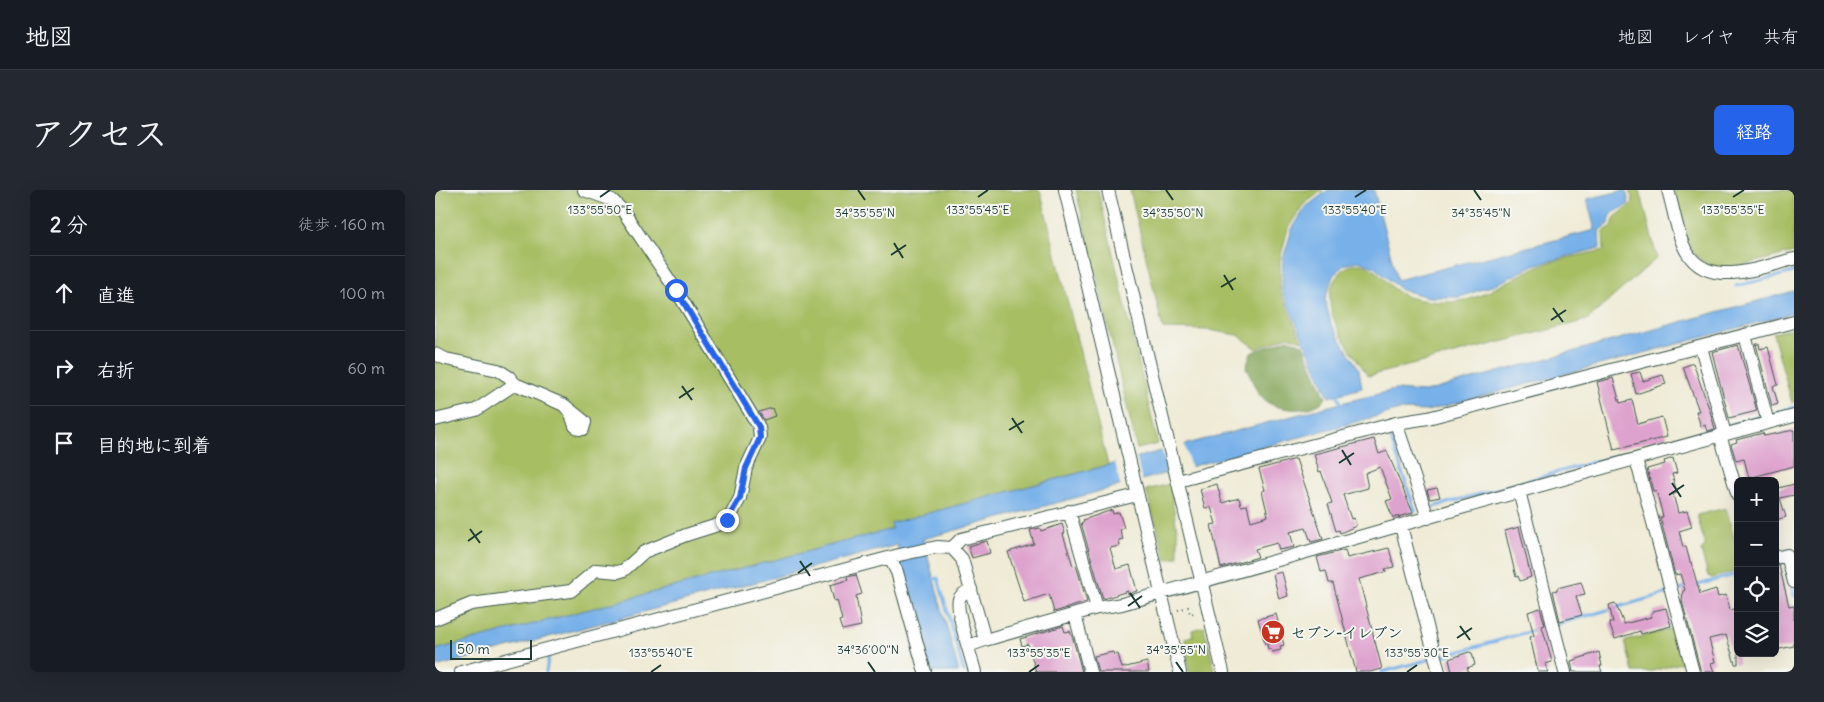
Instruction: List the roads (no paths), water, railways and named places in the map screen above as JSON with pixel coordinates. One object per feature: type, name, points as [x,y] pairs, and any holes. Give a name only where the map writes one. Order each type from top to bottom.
[{"type":"street","points":[[435,619],[471,604],[571,591],[596,570],[618,572],[624,570],[644,552],[724,523],[730,517],[740,498],[746,468],[760,438],[759,427],[676,290],[623,211],[612,200],[584,190]]},
{"type":"street","points":[[1065,190],[1180,672]]},
{"type":"street","points":[[1108,190],[1223,672]]},
{"type":"street","points":[[1668,190],[1683,244],[1692,259],[1707,271],[1723,275],[1794,259]]},
{"type":"street","points":[[1177,479],[1396,422],[1428,418],[1794,322]]},
{"type":"street","points":[[1745,335],[1766,417]]},
{"type":"street","points":[[1701,347],[1734,478]]},
{"type":"street","points":[[435,354],[446,359],[498,370],[509,377],[515,384],[564,405]]},
{"type":"street","points":[[435,420],[476,410],[515,384]]},
{"type":"street","points":[[968,646],[1097,608],[1122,604],[1636,459],[1766,417],[1794,416]]},
{"type":"street","points":[[1396,422],[1428,518]]},
{"type":"street","points":[[1636,459],[1693,672]]},
{"type":"street","points":[[952,548],[961,539],[1069,511],[1136,491]]},
{"type":"street","points":[[1519,491],[1565,672]]},
{"type":"street","points":[[1069,511],[1097,608]]},
{"type":"street","points":[[1401,526],[1439,672]]},
{"type":"street","points":[[461,672],[937,547],[952,548],[958,552],[971,589],[985,640]]},
{"type":"street","points":[[1785,555],[1794,582]]},
{"type":"street","points":[[894,557],[925,672]]},
{"type":"street","points":[[971,589],[963,594],[958,602],[959,613],[975,672]]},
{"type":"street","points":[[1075,615],[1090,672]]},
{"type":"water","points":[[1328,190],[1374,190],[1397,280],[1595,230],[1587,199],[1626,190],[1629,204],[1611,214],[1609,224],[1599,231],[1600,248],[1534,265],[1497,284],[1460,297],[1429,297],[1401,290],[1374,267],[1358,261],[1344,265],[1333,276],[1325,299],[1331,324],[1359,369],[1362,388],[1329,397],[1282,291],[1283,259],[1292,229],[1306,207]]},
{"type":"water","points":[[1794,291],[1794,313],[1427,411],[1400,410],[923,539],[959,672],[930,672],[898,560],[897,545],[435,667],[435,650],[892,529],[891,523],[1341,403],[1395,390],[1425,392]]},
{"type":"waterway","points":[[1736,286],[1794,272]]},
{"type":"waterway","points":[[1338,395],[1342,407]]},
{"type":"waterway","points":[[1769,414],[1794,407]]},
{"type":"waterway","points":[[1725,426],[1763,415]]},
{"type":"waterway","points":[[1433,507],[1719,427]]},
{"type":"waterway","points":[[1391,439],[1415,511]]},
{"type":"waterway","points":[[1694,586],[1734,575]]},
{"type":"waterway","points":[[931,580],[938,578],[964,672]]},
{"type":"waterway","points":[[1791,584],[1794,596]]},
{"type":"waterway","points":[[1677,591],[1688,587]]},
{"type":"waterway","points":[[1558,624],[1668,593]]},
{"type":"waterway","points":[[1440,657],[1549,626]]},
{"type":"waterway","points":[[546,672],[549,654]]},
{"type":"waterway","points":[[1382,672],[1431,659]]},
{"type":"place","name":"セブン-イレブン","points":[[1273,632]]}]
